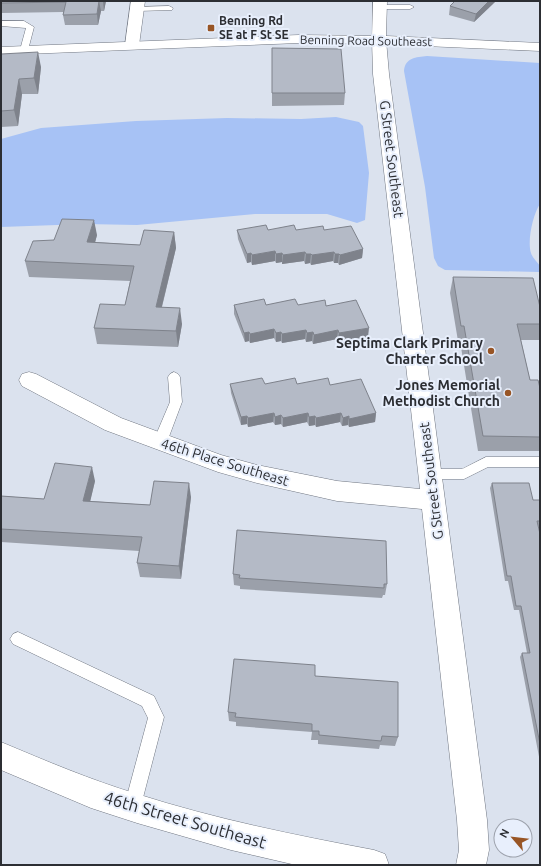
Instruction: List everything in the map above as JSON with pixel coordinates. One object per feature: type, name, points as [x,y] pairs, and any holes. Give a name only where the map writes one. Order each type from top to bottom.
[{"type":"street","name":"G Street Southeast","points":[[379,4],[379,40],[383,88],[472,820],[474,850],[471,865]]},
{"type":"street","points":[[132,45],[138,5]]},
{"type":"street","name":"Benning Road Southeast","points":[[1,51],[252,40],[379,40],[540,47]]},
{"type":"street","name":"46th Place Southeast","points":[[29,380],[113,424],[218,463],[296,483],[358,495],[434,500]]},
{"type":"street","name":"46th Street Southeast","points":[[1,756],[57,780],[133,807],[257,842],[374,865]]},
{"type":"lane","points":[[379,4],[410,7]]},
{"type":"lane","points":[[138,5],[169,8]]},
{"type":"lane","points":[[2,24],[24,24],[30,27],[24,50]]},
{"type":"lane","points":[[160,442],[176,402],[174,377]]},
{"type":"lane","points":[[430,474],[464,474],[486,462],[540,462]]},
{"type":"lane","points":[[18,639],[148,701],[156,717],[133,807]]},
{"type":"shaded area","points":[[427,56],[540,63],[540,204],[537,208],[530,235],[530,248],[533,258],[540,266],[539,272],[445,270],[438,266],[434,258],[425,187],[404,71],[406,63],[412,59]]},
{"type":"shaded area","points":[[336,117],[359,122],[363,126],[369,173],[365,220],[357,223],[327,214],[255,214],[137,225],[85,224],[1,227],[1,139],[41,128],[136,121],[227,118],[301,119]]},
{"type":"building","points":[[1,1],[99,1],[97,14],[63,15],[66,2],[1,3]]},
{"type":"building","points":[[455,1],[489,1],[476,14],[450,6]]},
{"type":"building","points":[[272,48],[341,49],[345,93],[272,93]]},
{"type":"building","points":[[38,52],[34,78],[19,79],[14,110],[1,111],[1,54]]},
{"type":"building","points":[[62,219],[94,220],[87,242],[140,245],[144,230],[174,232],[156,307],[180,308],[176,331],[94,328],[100,304],[125,305],[134,266],[25,261],[33,241],[54,240]]},
{"type":"building","points":[[266,225],[268,230],[294,225],[296,230],[323,226],[324,230],[351,226],[363,249],[340,255],[335,254],[334,252],[312,255],[306,254],[305,252],[283,255],[282,253],[276,254],[275,251],[252,255],[251,253],[247,254],[237,230]]},
{"type":"building","points":[[453,277],[533,278],[540,307],[540,324],[517,324],[530,380],[538,380],[540,388],[540,437],[483,436],[464,326],[461,326]]},
{"type":"building","points":[[264,299],[266,305],[295,299],[298,305],[325,300],[326,306],[356,300],[369,328],[339,333],[338,330],[314,335],[313,332],[307,333],[306,330],[282,334],[281,332],[276,333],[274,329],[250,334],[249,332],[244,333],[234,305]]},
{"type":"building","points":[[262,378],[265,384],[295,378],[297,384],[328,378],[330,385],[361,379],[376,413],[349,419],[349,416],[343,418],[341,413],[316,418],[315,416],[309,417],[308,413],[283,418],[281,415],[275,417],[274,413],[248,418],[247,416],[241,417],[230,384]]},
{"type":"building","points":[[55,463],[92,467],[83,501],[150,505],[154,481],[189,483],[179,566],[137,563],[142,537],[1,529],[1,496],[44,499]]},
{"type":"building","points":[[492,483],[529,483],[533,500],[540,500],[540,521],[537,521],[540,534],[540,744],[522,653],[530,653],[521,606],[516,606],[511,576],[507,576]]},
{"type":"building","points":[[237,530],[386,541],[387,584],[384,584],[384,588],[239,578],[240,575],[233,574]]},
{"type":"building","points":[[234,659],[315,665],[315,676],[398,682],[398,737],[382,736],[381,741],[319,735],[319,731],[312,731],[312,724],[235,717],[236,713],[228,712]]},
{"type":"place","name":"Benning Rd SE at F St SE","points":[[211,28]]},
{"type":"place","name":"Septima Clark Primary Charter School","points":[[491,351]]},
{"type":"place","name":"Jones Memorial Methodist Church","points":[[508,393]]}]
